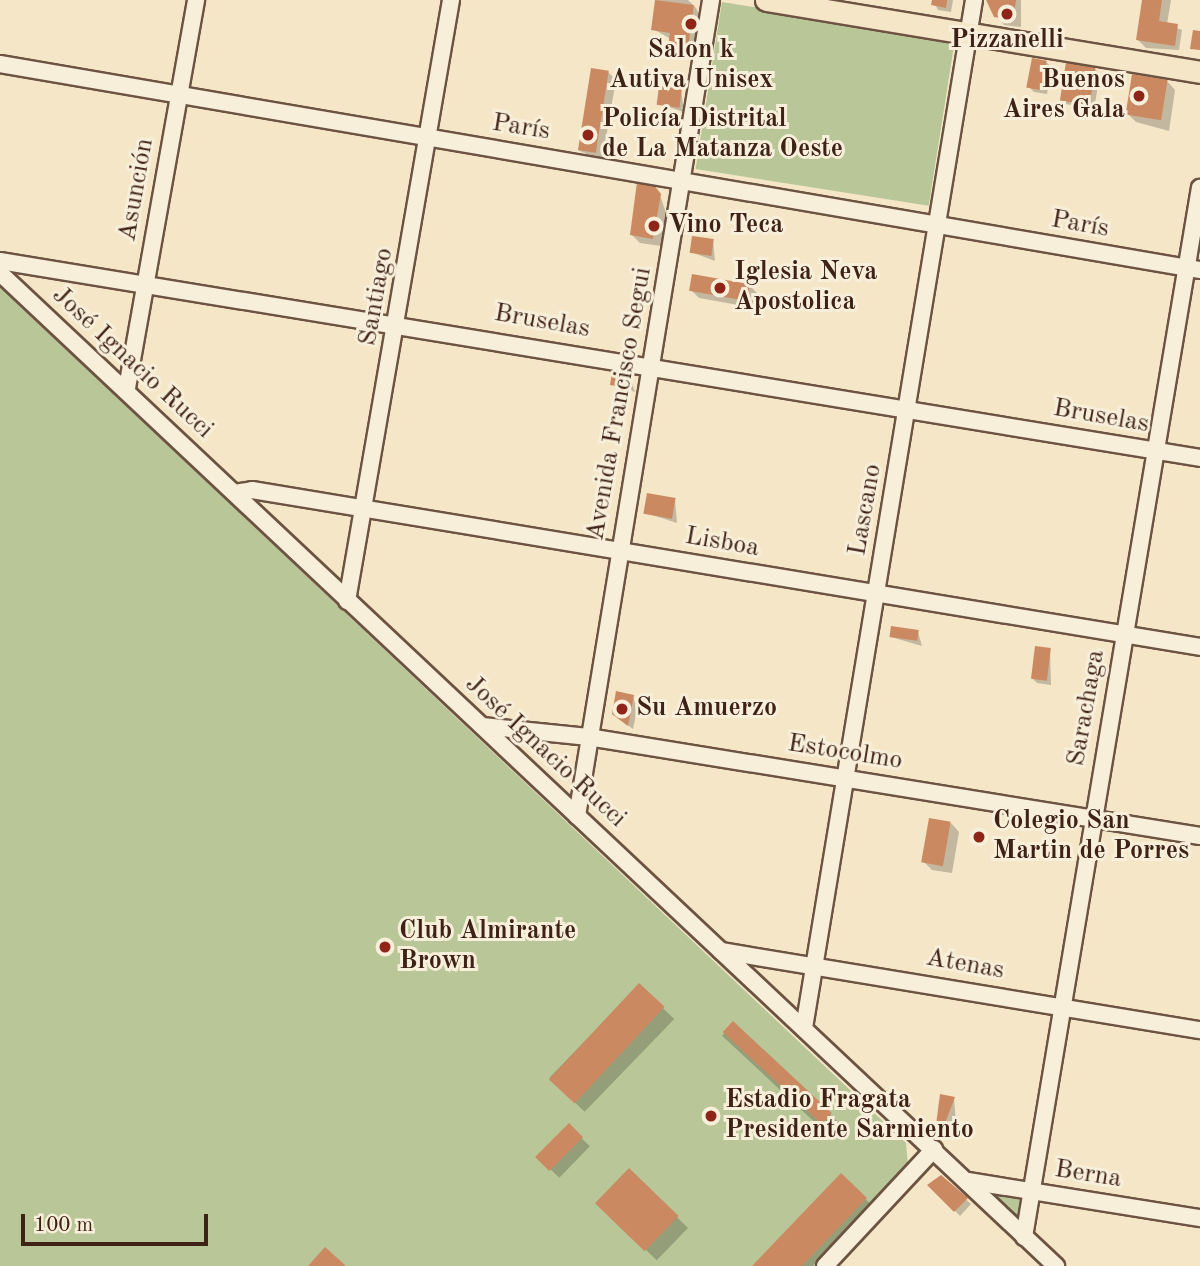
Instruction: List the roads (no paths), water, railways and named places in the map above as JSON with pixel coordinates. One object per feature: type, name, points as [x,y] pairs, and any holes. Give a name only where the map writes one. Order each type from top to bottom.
[{"type":"main road","points":[[766,0],[1200,72]]},
{"type":"street","name":"Asunción","points":[[127,388],[196,0]]},
{"type":"street","name":"Santiago","points":[[347,601],[398,322],[451,0]]},
{"type":"street","name":"Avenida Francisco Segui","points":[[577,816],[711,0]]},
{"type":"street","name":"Lascano","points":[[804,1028],[974,0]]},
{"type":"street","name":"París","points":[[0,64],[683,179],[1193,269]]},
{"type":"street","name":"Sarachaga","points":[[1024,1237],[1155,451],[1193,269],[1200,188]]},
{"type":"street","name":"Bruselas","points":[[0,261],[146,281],[398,322],[1200,458]]},
{"type":"street","name":"José Ignacio Rucci","points":[[0,273],[127,388],[347,601],[1056,1266]]},
{"type":"street","name":"Lisboa","points":[[235,493],[252,490],[365,508],[1200,648]]},
{"type":"street","name":"Estocolmo","points":[[482,726],[588,737],[1200,836]]},
{"type":"street","name":"Atenas","points":[[721,951],[815,963],[1200,1030]]},
{"type":"street","points":[[825,1266],[934,1149]]},
{"type":"street","name":"Berna","points":[[968,1181],[1200,1218]]},
{"type":"place","name":"Pizzanelli","points":[[1007,14]]},
{"type":"place","name":"Salon k Autiva Unisex","points":[[691,24]]},
{"type":"place","name":"Buenos Aires Gala","points":[[1139,96]]},
{"type":"place","name":"Policía Distrital de La Matanza Oeste","points":[[588,135]]},
{"type":"place","name":"Vino Teca","points":[[654,226]]},
{"type":"place","name":"Iglesia Neva Apostolica","points":[[720,288]]},
{"type":"place","name":"Su Amuerzo","points":[[622,709]]},
{"type":"place","name":"Colegio San Martin de Porres","points":[[979,837]]},
{"type":"place","name":"Club Almirante Brown","points":[[385,947]]},
{"type":"place","name":"Estadio Fragata Presidente Sarmiento","points":[[711,1116]]}]
